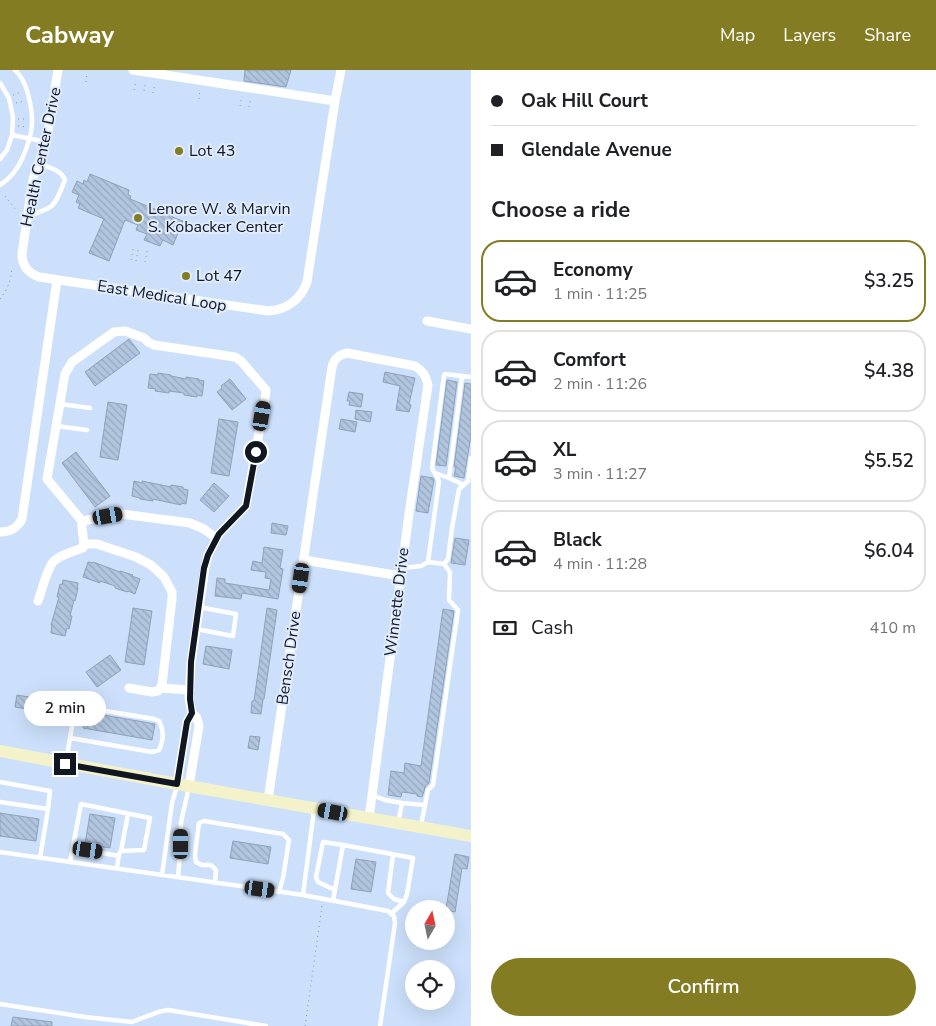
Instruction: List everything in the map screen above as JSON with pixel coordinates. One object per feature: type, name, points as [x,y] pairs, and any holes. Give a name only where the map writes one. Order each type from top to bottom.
[{"type":"main road","points":[[0,751],[471,836]]},
{"type":"street","name":"Health Center Drive","points":[[57,280],[33,275],[23,264],[22,254],[33,182],[47,142],[58,70]]},
{"type":"street","points":[[133,70],[335,101]]},
{"type":"street","name":"East Medical Loop","points":[[57,280],[262,311],[275,311],[290,305],[302,293],[308,278],[341,70]]},
{"type":"street","points":[[0,532],[13,530],[22,519],[57,280]]},
{"type":"street","points":[[427,321],[471,329]]},
{"type":"street","points":[[38,600],[54,561],[83,548],[84,544],[81,527],[82,521],[47,479],[65,374],[72,362],[114,332],[124,331],[144,338],[154,345],[235,356],[266,390],[265,399],[246,506],[216,538],[206,562],[191,662],[190,699],[192,713],[198,718],[199,726],[183,785]]},
{"type":"street","name":"Winnette Drive","points":[[332,367],[336,359],[346,353],[408,364],[421,370],[428,385],[401,572],[369,818]]},
{"type":"street","name":"Bensch Drive","points":[[268,800],[332,367]]},
{"type":"street","points":[[82,521],[122,514],[141,516],[190,523],[204,529],[216,538]]},
{"type":"street","points":[[84,544],[96,544],[151,564],[168,582],[172,592],[162,685],[158,691],[152,692],[129,688]]},
{"type":"street","points":[[304,560],[401,572]]},
{"type":"street","points":[[160,688],[190,690]]},
{"type":"lane","points":[[0,185],[16,171],[31,138],[32,109],[19,73],[15,70]]},
{"type":"lane","points":[[0,83],[9,98],[13,117],[12,135],[0,159]]},
{"type":"lane","points":[[12,135],[47,142]]},
{"type":"lane","points":[[28,216],[48,210],[56,202],[65,180],[62,174],[39,164]]},
{"type":"lane","points":[[428,562],[439,481],[432,468],[444,375],[471,377]]},
{"type":"lane","points":[[449,478],[462,376]]},
{"type":"lane","points":[[60,404],[90,408]]},
{"type":"lane","points":[[56,426],[87,430]]},
{"type":"lane","points":[[444,564],[448,559],[459,489],[468,481],[471,458]]},
{"type":"lane","points":[[435,473],[464,485]]},
{"type":"lane","points":[[401,572],[428,562],[444,564],[450,572],[449,600],[458,610],[433,785],[428,790],[420,827]]},
{"type":"lane","points":[[195,629],[233,636],[236,614],[198,607]]},
{"type":"lane","points":[[65,764],[76,706],[154,719],[159,721],[163,732],[162,744],[159,750],[152,752],[70,738]]},
{"type":"lane","points":[[0,782],[50,791],[40,858]]},
{"type":"lane","points":[[162,875],[172,803],[183,785]]},
{"type":"lane","points":[[178,877],[183,785]]},
{"type":"lane","points":[[372,795],[385,800],[425,805]]},
{"type":"lane","points":[[0,802],[48,809]]},
{"type":"lane","points":[[398,823],[402,802]]},
{"type":"lane","points":[[70,862],[81,804],[150,818],[144,850],[120,853],[73,848]]},
{"type":"lane","points":[[303,895],[314,808]]},
{"type":"lane","points":[[117,868],[128,814]]},
{"type":"lane","points":[[215,883],[216,870],[211,865],[202,865],[196,862],[195,854],[199,823],[204,821],[283,834],[288,840],[283,878],[279,892]]},
{"type":"lane","points":[[335,890],[318,882],[316,877],[323,842],[413,858],[407,894],[404,902],[392,914]]},
{"type":"lane","points":[[333,901],[343,845]]},
{"type":"lane","points":[[0,852],[303,895],[388,911],[394,916],[395,923],[380,1026]]},
{"type":"lane","points":[[392,854],[388,893],[394,899],[404,902]]},
{"type":"lane","points":[[0,1004],[125,1022],[132,1022],[168,1010],[266,1026]]},
{"type":"lane","points":[[139,1020],[140,1026]]},
{"type":"path","points":[[86,82],[87,72]]},
{"type":"path","points":[[134,90],[136,80]]},
{"type":"path","points":[[144,91],[146,81]]},
{"type":"path","points":[[153,93],[155,83]]},
{"type":"path","points":[[199,100],[200,90]]},
{"type":"path","points":[[12,96],[23,91]]},
{"type":"path","points":[[240,106],[242,96]]},
{"type":"path","points":[[249,107],[251,97]]},
{"type":"path","points":[[15,104],[26,100]]},
{"type":"path","points":[[17,119],[29,119]]},
{"type":"path","points":[[17,126],[29,127]]},
{"type":"path","points":[[5,196],[17,211]]},
{"type":"path","points":[[131,260],[133,249]]},
{"type":"path","points":[[136,260],[138,250]]},
{"type":"path","points":[[145,262],[147,251]]},
{"type":"path","points":[[0,299],[8,288],[12,268]]},
{"type":"path","points":[[304,1026],[323,899]]},
{"type":"building","points":[[245,70],[291,70],[286,87],[244,81]]},
{"type":"building","name":"Lenore W. & Marvin S. Kobacker Center","points":[[90,174],[129,190],[128,195],[131,196],[130,199],[157,210],[159,204],[175,211],[172,217],[183,221],[173,245],[163,240],[160,246],[144,240],[147,234],[136,230],[138,225],[125,220],[109,261],[89,253],[104,219],[78,208],[80,204],[76,202],[79,195],[72,192],[77,181],[83,184],[84,180],[87,182]]},
{"type":"building","points":[[129,339],[140,353],[95,386],[85,372]]},
{"type":"building","points":[[385,372],[415,378],[409,412],[396,410],[400,386],[383,382]]},
{"type":"building","points":[[158,373],[204,381],[202,396],[197,395],[197,397],[184,395],[184,393],[155,391],[156,389],[148,388],[150,374],[158,375]]},
{"type":"building","points":[[230,379],[246,399],[232,410],[217,392]]},
{"type":"building","points":[[447,380],[457,382],[446,466],[436,465]]},
{"type":"building","points":[[465,383],[471,384],[471,435],[464,478],[454,476],[456,467],[454,467]]},
{"type":"building","points":[[349,392],[363,394],[361,407],[349,405],[350,401],[347,401]]},
{"type":"building","points":[[108,402],[127,405],[118,460],[100,457]]},
{"type":"building","points":[[356,410],[372,412],[370,422],[355,419]]},
{"type":"building","points":[[219,419],[238,422],[229,476],[211,473]]},
{"type":"building","points":[[341,419],[357,422],[355,432],[339,429]]},
{"type":"building","points":[[76,452],[110,496],[95,507],[62,463]]},
{"type":"building","points":[[421,476],[433,478],[434,480],[428,513],[416,511]]},
{"type":"building","points":[[134,481],[183,487],[183,489],[188,490],[186,504],[181,503],[181,505],[153,499],[153,501],[132,496]]},
{"type":"building","points":[[214,483],[229,496],[214,512],[200,500]]},
{"type":"building","points":[[272,523],[288,526],[286,535],[271,533]]},
{"type":"building","points":[[455,538],[469,540],[465,565],[451,563]]},
{"type":"building","points":[[264,547],[283,550],[280,568],[283,569],[278,599],[242,593],[241,599],[215,596],[217,578],[225,579],[225,583],[269,590],[271,579],[265,578],[266,572],[251,570],[253,561],[262,563]]},
{"type":"building","points":[[88,562],[133,575],[140,579],[135,594],[83,577]]},
{"type":"building","points":[[63,580],[78,583],[70,616],[72,616],[69,629],[67,628],[65,636],[51,633],[51,625],[59,597],[57,597]]},
{"type":"building","points":[[133,608],[152,611],[144,665],[125,662]]},
{"type":"building","points":[[267,608],[277,610],[264,699],[261,714],[251,713],[252,701],[254,701]]},
{"type":"building","points":[[443,609],[454,611],[429,783],[426,785],[422,797],[417,796],[417,794],[402,792],[401,797],[388,795],[391,771],[404,773],[405,763],[421,766]]},
{"type":"building","points":[[206,646],[232,650],[229,669],[203,664]]},
{"type":"building","points":[[110,655],[121,670],[97,687],[86,672]]},
{"type":"building","points":[[17,695],[29,697],[27,709],[15,707]]},
{"type":"building","points":[[86,712],[155,724],[152,740],[83,728]]},
{"type":"building","points":[[250,736],[260,737],[258,750],[248,748]]},
{"type":"building","points":[[0,813],[39,819],[36,841],[0,836]]},
{"type":"building","points":[[90,814],[115,818],[110,848],[85,844]]},
{"type":"building","points":[[233,841],[271,847],[268,864],[230,858]]},
{"type":"building","points":[[455,854],[469,857],[467,869],[462,868],[455,912],[455,900],[447,900]]},
{"type":"building","points":[[356,859],[376,862],[371,892],[351,889]]},
{"type":"building","points":[[13,1017],[52,1022],[52,1026],[11,1026]]},
{"type":"place","name":"Lot 43","points":[[179,151]]},
{"type":"place","name":"Lenore W. & Marvin S. Kobacker Center","points":[[138,218]]},
{"type":"place","name":"Lot 47","points":[[186,276]]},
{"type":"route","points":[[65,764],[177,784],[187,722],[192,713],[190,699],[191,662],[204,568],[208,555],[219,534],[246,506],[256,452]]}]
